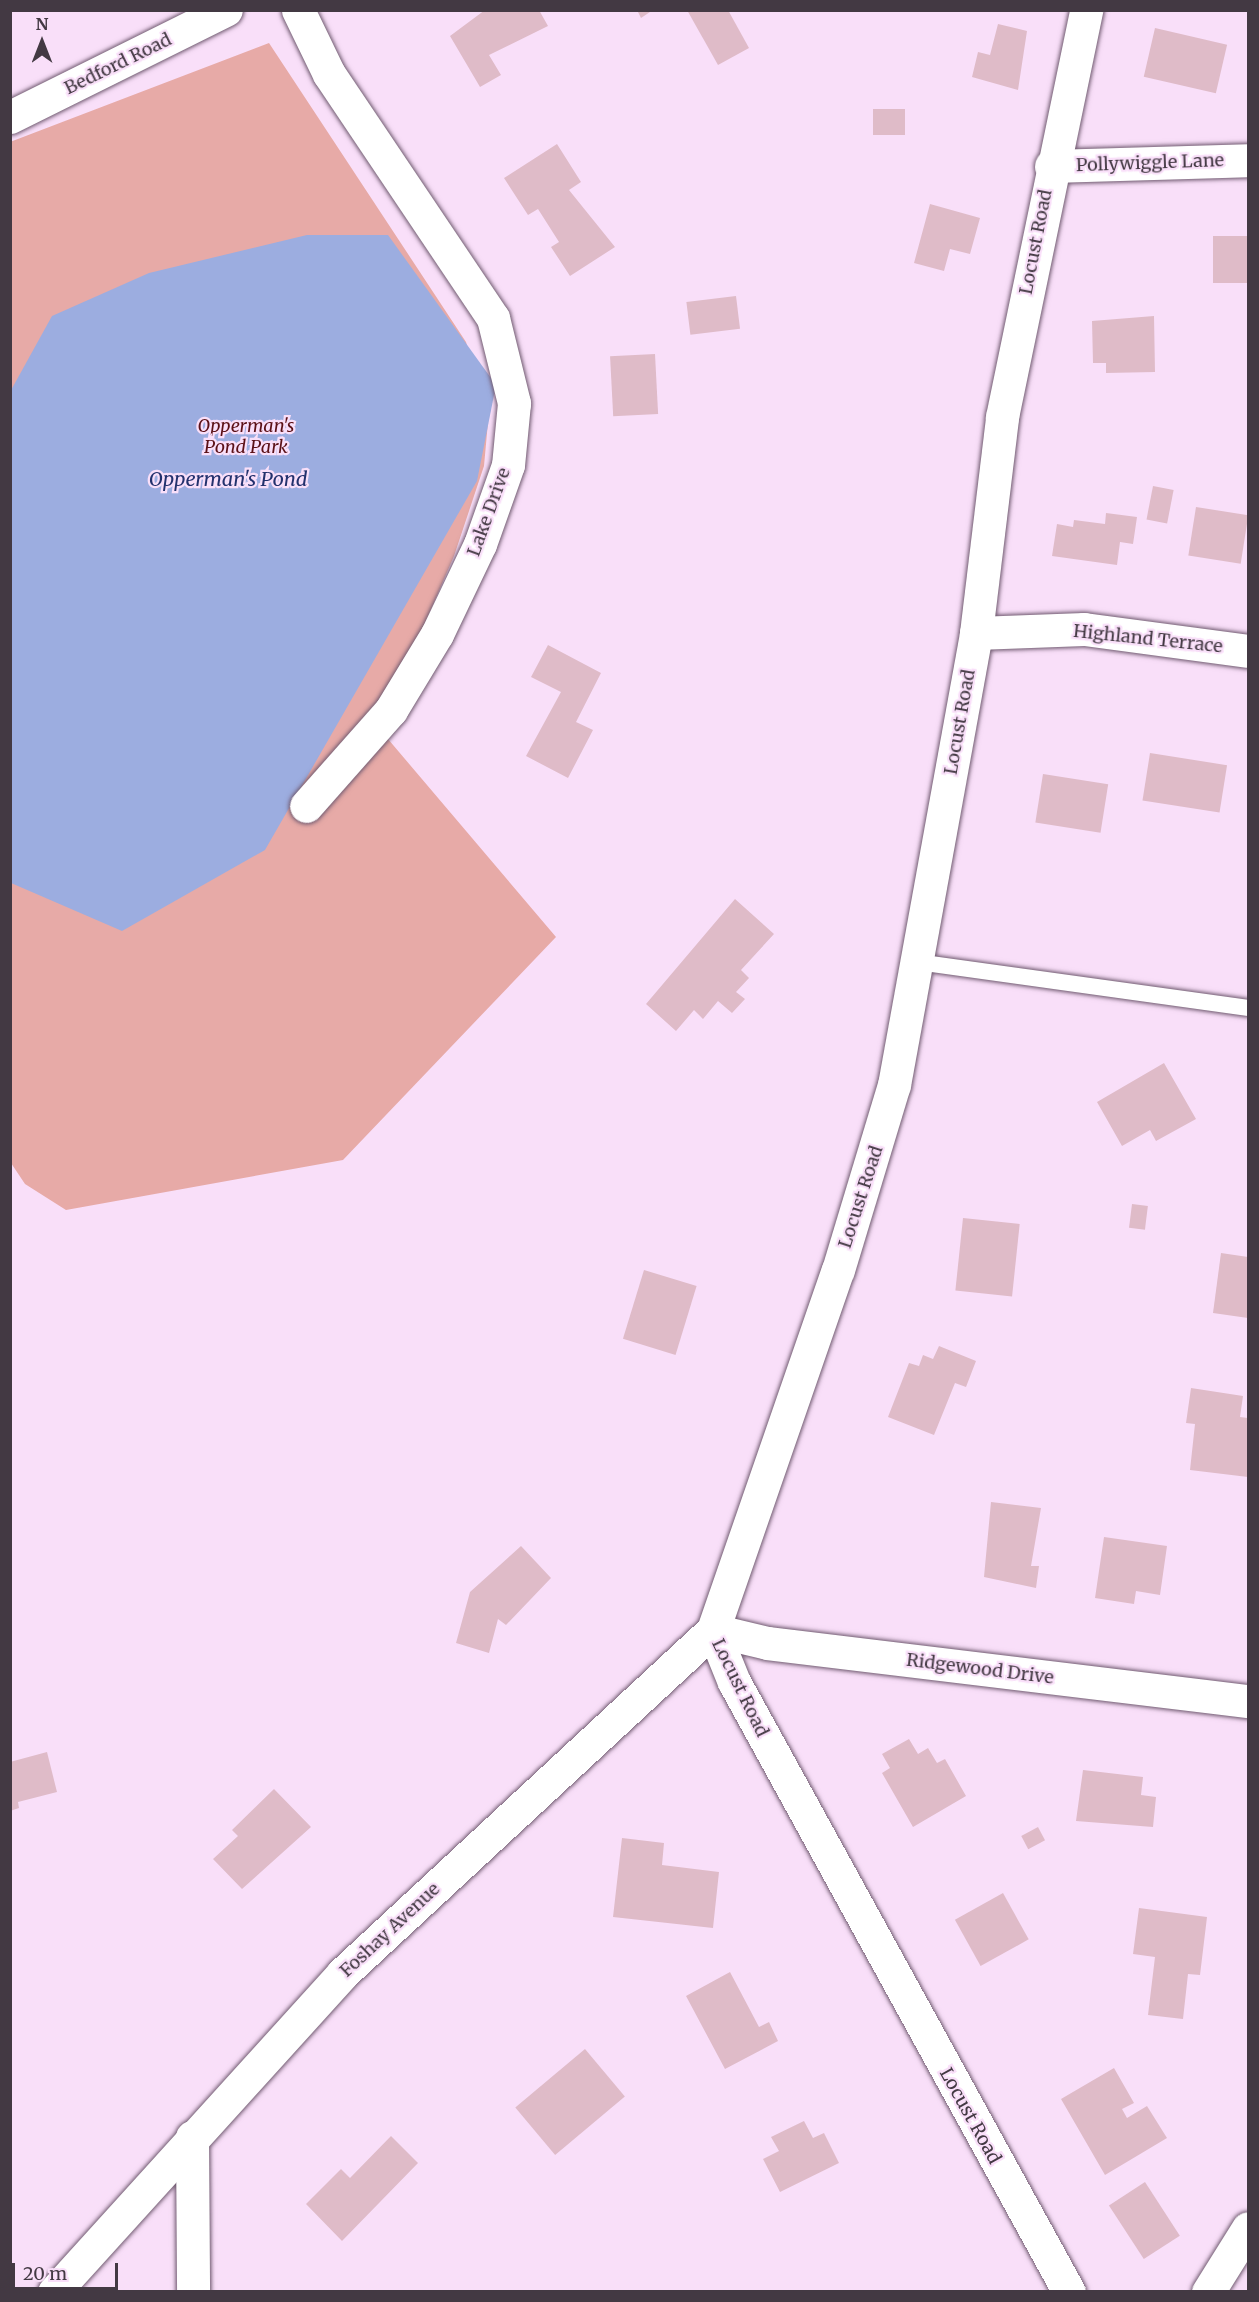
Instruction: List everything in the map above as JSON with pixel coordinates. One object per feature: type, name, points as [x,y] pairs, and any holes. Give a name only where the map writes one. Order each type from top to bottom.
[{"type":"street","name":"Bedford Road","points":[[10,117],[226,10]]},
{"type":"street","name":"Lake Drive","points":[[298,10],[328,74],[493,318],[514,403],[507,465],[480,544],[437,634],[391,710],[306,806]]},
{"type":"street","name":"Locust Road","points":[[1070,2292],[734,1682],[712,1630],[881,1132],[917,962],[976,633],[994,458],[1051,166],[1086,10]]},
{"type":"street","name":"Pollywiggle Lane","points":[[1051,166],[1248,160]]},
{"type":"street","name":"Highland Terrace","points":[[976,633],[1083,629],[1248,651]]},
{"type":"street","name":"Ridgewood Drive","points":[[712,1630],[766,1643],[1248,1701]]},
{"type":"street","name":"Foshay Avenue","points":[[54,2292],[342,1974],[712,1630]]},
{"type":"street","points":[[192,2137],[193,2292]]},
{"type":"street","points":[[1208,2292],[1248,2228]]},
{"type":"lane","points":[[917,962],[1248,1008]]},
{"type":"green space","name":"Opperman's Pond Park","points":[[269,43],[466,342],[488,422],[484,466],[454,556],[422,630],[371,719],[556,937],[343,1160],[66,1210],[25,1184],[11,1163],[10,142]]},
{"type":"water","name":"Opperman's Pond","points":[[307,235],[388,235],[496,385],[477,481],[265,850],[122,931],[11,883],[10,392],[52,316],[149,273]]},
{"type":"building","points":[[485,10],[539,10],[548,26],[489,55],[501,75],[480,87],[450,36]]},
{"type":"building","points":[[637,10],[653,10],[641,18]]},
{"type":"building","points":[[687,10],[728,10],[749,48],[718,65]]},
{"type":"building","points":[[998,24],[1027,31],[1018,90],[972,77],[978,52],[990,55]]},
{"type":"building","points":[[1155,28],[1227,45],[1216,93],[1144,77]]},
{"type":"building","points":[[873,109],[905,109],[905,135],[873,135]]},
{"type":"building","points":[[557,144],[581,182],[569,190],[615,247],[570,276],[551,247],[559,242],[538,209],[528,215],[504,178]]},
{"type":"building","points":[[930,204],[980,218],[970,254],[950,249],[944,271],[914,263]]},
{"type":"building","points":[[1213,236],[1248,236],[1248,283],[1213,283]]},
{"type":"building","points":[[736,296],[740,329],[690,335],[686,302]]},
{"type":"building","points":[[1154,316],[1155,372],[1106,373],[1106,363],[1093,363],[1092,321]]},
{"type":"building","points":[[655,354],[658,414],[613,416],[610,356]]},
{"type":"building","points":[[1153,486],[1174,490],[1167,523],[1147,519]]},
{"type":"building","points":[[1196,507],[1248,515],[1241,564],[1188,555]]},
{"type":"building","points":[[1106,513],[1137,517],[1133,544],[1120,542],[1117,565],[1052,556],[1057,524],[1073,527],[1074,520],[1105,524]]},
{"type":"building","points":[[548,645],[601,673],[576,722],[593,730],[568,778],[526,756],[561,692],[531,677]]},
{"type":"building","points":[[1150,753],[1227,765],[1220,813],[1142,800]]},
{"type":"building","points":[[1043,774],[1108,784],[1101,833],[1035,822]]},
{"type":"building","points":[[735,899],[774,934],[741,970],[749,978],[736,992],[745,999],[732,1013],[718,1001],[703,1019],[694,1010],[676,1031],[646,1004]]},
{"type":"building","points":[[1164,1063],[1196,1119],[1156,1141],[1150,1130],[1122,1146],[1097,1102]]},
{"type":"building","points":[[1132,1204],[1148,1206],[1145,1230],[1129,1228]]},
{"type":"building","points":[[963,1218],[1020,1224],[1012,1297],[955,1291]]},
{"type":"building","points":[[1221,1253],[1248,1257],[1248,1318],[1213,1313]]},
{"type":"building","points":[[644,1270],[697,1286],[676,1355],[623,1339]]},
{"type":"building","points":[[939,1346],[976,1361],[966,1387],[955,1383],[934,1435],[888,1417],[909,1363],[919,1366],[923,1355],[933,1359]]},
{"type":"building","points":[[1191,1388],[1243,1396],[1240,1417],[1248,1418],[1248,1477],[1190,1470],[1195,1424],[1186,1423]]},
{"type":"building","points":[[991,1502],[1041,1508],[1031,1566],[1039,1566],[1036,1588],[984,1577]]},
{"type":"building","points":[[1104,1537],[1167,1546],[1160,1595],[1136,1591],[1134,1604],[1095,1598]]},
{"type":"building","points":[[521,1546],[551,1578],[506,1625],[498,1619],[489,1653],[456,1643],[470,1592]]},
{"type":"building","points":[[909,1739],[918,1754],[928,1748],[937,1763],[945,1759],[966,1796],[913,1827],[882,1773],[890,1768],[882,1754]]},
{"type":"building","points":[[47,1752],[57,1792],[18,1802],[19,1808],[10,1811],[10,1762]]},
{"type":"building","points":[[1083,1770],[1143,1777],[1141,1795],[1156,1797],[1153,1827],[1076,1821]]},
{"type":"building","points":[[274,1789],[311,1827],[242,1889],[213,1859],[238,1836],[232,1830]]},
{"type":"building","points":[[1038,1827],[1045,1840],[1028,1849],[1021,1836]]},
{"type":"building","points":[[622,1838],[664,1843],[662,1865],[719,1872],[713,1928],[613,1917]]},
{"type":"building","points":[[1003,1893],[1029,1939],[981,1966],[955,1920]]},
{"type":"building","points":[[1139,1908],[1207,1917],[1200,1975],[1188,1974],[1183,2019],[1148,2015],[1155,1957],[1133,1954]]},
{"type":"building","points":[[730,1972],[759,2027],[769,2022],[778,2041],[725,2069],[686,1996]]},
{"type":"building","points":[[585,2049],[625,2096],[555,2155],[515,2107]]},
{"type":"building","points":[[1114,2068],[1134,2103],[1122,2109],[1127,2118],[1147,2106],[1167,2138],[1105,2175],[1061,2099]]},
{"type":"building","points":[[804,2121],[813,2138],[824,2133],[839,2163],[780,2192],[763,2159],[779,2151],[771,2137]]},
{"type":"building","points":[[391,2136],[418,2163],[342,2241],[306,2204],[341,2169],[350,2178]]},
{"type":"building","points":[[1145,2182],[1180,2236],[1144,2259],[1109,2205]]}]
